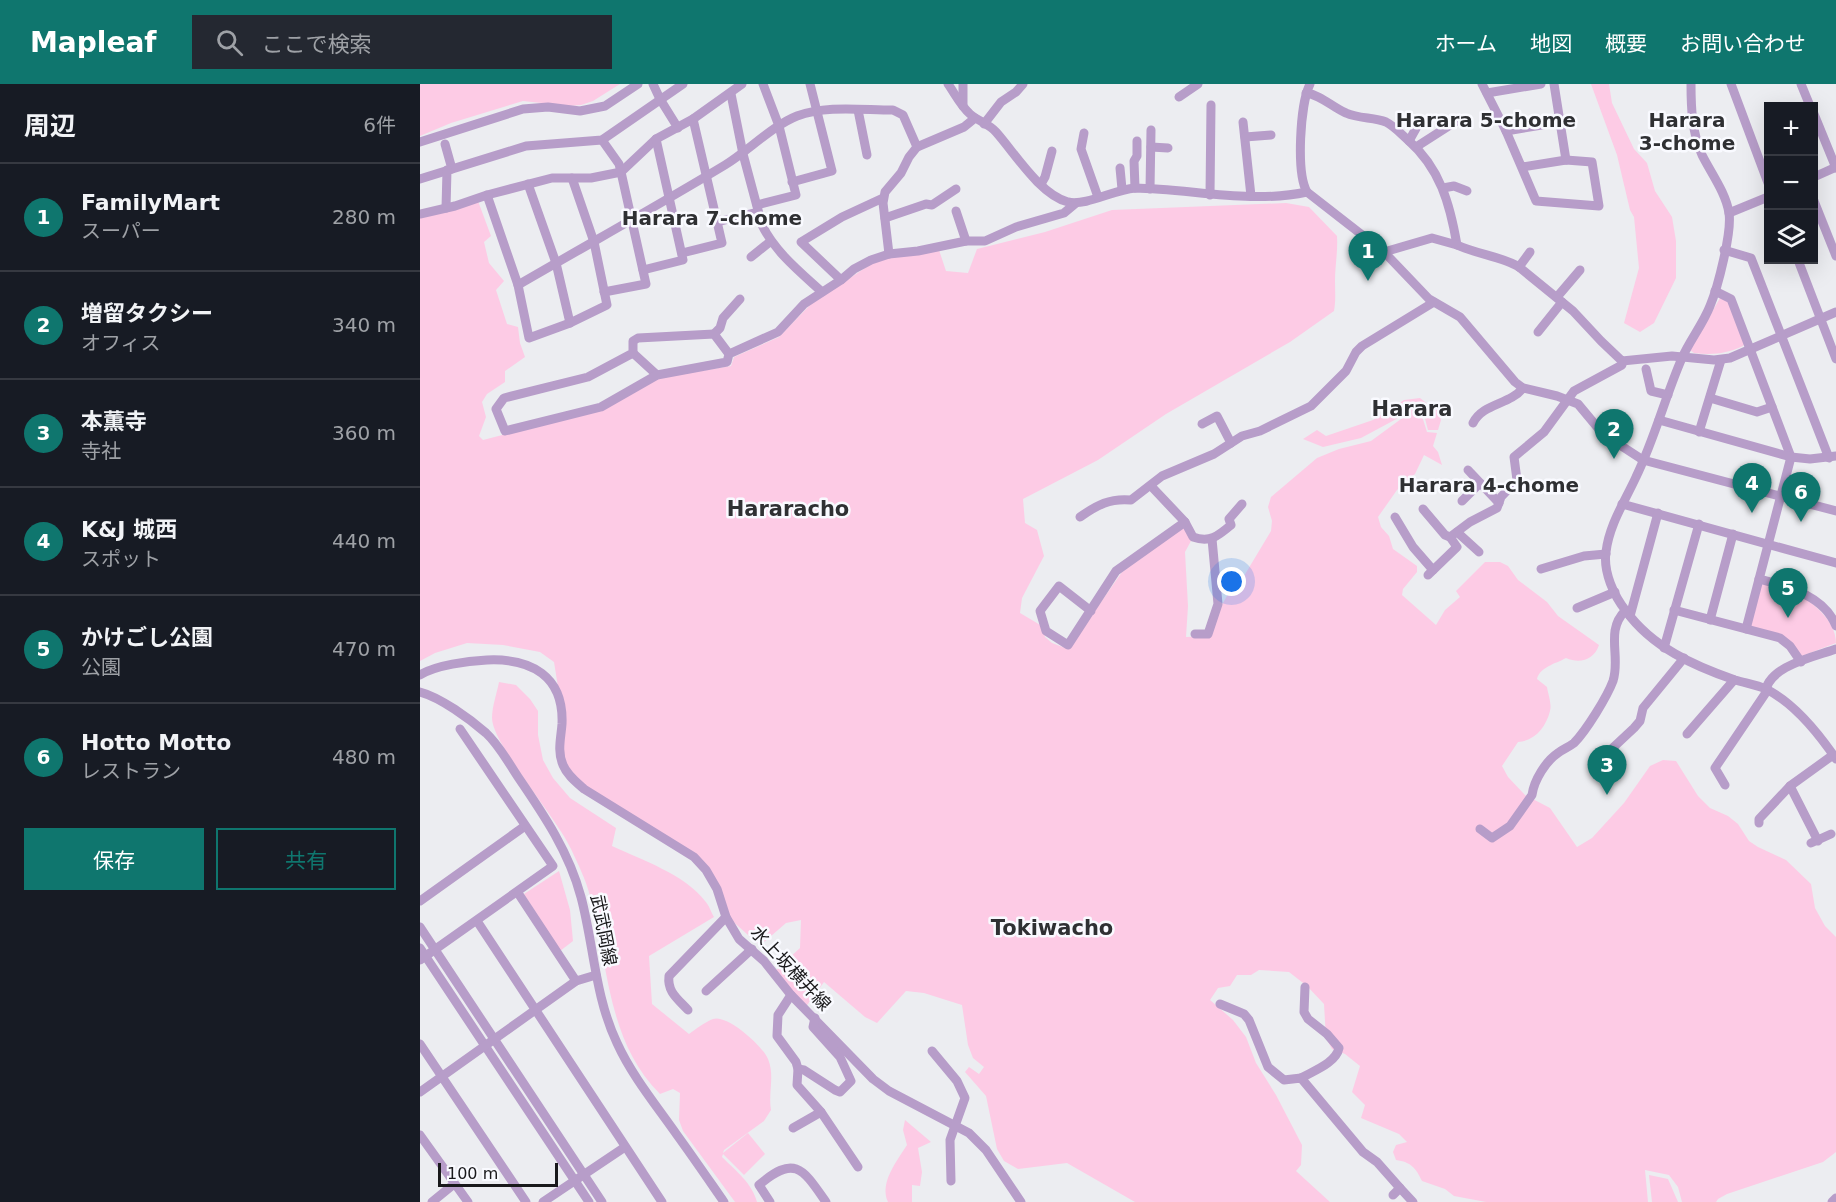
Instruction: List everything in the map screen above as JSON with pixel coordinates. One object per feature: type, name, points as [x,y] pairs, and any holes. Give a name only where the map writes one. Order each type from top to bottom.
[{"type":"street","points":[[420,142],[523,109],[548,107],[580,111],[605,106],[638,84]]},
{"type":"street","points":[[653,84],[678,128]]},
{"type":"street","points":[[420,179],[526,146],[602,140],[683,84]]},
{"type":"street","points":[[420,214],[552,178],[591,178],[621,172],[656,139],[693,119],[742,84]]},
{"type":"street","points":[[717,222],[796,195],[779,126],[763,84]]},
{"type":"street","points":[[792,182],[832,171],[810,84]]},
{"type":"street","points":[[948,84],[963,106],[975,118],[997,133],[1017,161],[1041,184],[1060,199],[1076,203]]},
{"type":"street","points":[[963,84],[963,106]]},
{"type":"street","points":[[984,124],[1001,102],[1023,84]]},
{"type":"street","points":[[1179,97],[1198,84]]},
{"type":"street","points":[[1522,167],[1566,160],[1592,162],[1599,206],[1536,201],[1485,88],[1541,84]]},
{"type":"street","points":[[1554,84],[1566,160]]},
{"type":"street","points":[[1691,84],[1691,112],[1696,139],[1724,198],[1729,213],[1729,230],[1710,306],[1682,357],[1643,460],[1622,504],[1605,554],[1607,569],[1615,592],[1628,614],[1648,637],[1684,658],[1734,680],[1766,689],[1801,717],[1834,757],[1790,786],[1759,819],[1759,823]]},
{"type":"street","points":[[1731,84],[1764,172]]},
{"type":"street","points":[[1801,84],[1808,102]]},
{"type":"street","points":[[1307,86],[1315,94],[1347,113],[1364,119],[1385,121],[1413,144],[1431,163],[1451,212],[1457,245]]},
{"type":"street","points":[[1307,86],[1302,123],[1302,178],[1307,192],[1383,252],[1416,287],[1434,302],[1452,311],[1466,323],[1523,388],[1578,404],[1603,434],[1643,460],[1836,511]]},
{"type":"street","points":[[731,94],[743,154],[762,225],[771,241],[786,259],[822,292]]},
{"type":"street","points":[[1210,195],[1211,105]]},
{"type":"street","points":[[518,285],[707,176],[795,117],[817,110],[893,110],[903,116],[917,147]]},
{"type":"street","points":[[858,110],[867,155]]},
{"type":"street","points":[[889,254],[883,198],[885,192],[901,173],[917,147],[964,127],[975,118]]},
{"type":"street","points":[[682,253],[722,243],[693,119]]},
{"type":"street","points":[[1244,122],[1251,196]]},
{"type":"street","points":[[1413,144],[1455,122]]},
{"type":"street","points":[[1506,131],[1560,122]]},
{"type":"street","points":[[1413,144],[1419,123]]},
{"type":"street","points":[[1818,124],[1836,167],[1818,175]]},
{"type":"street","points":[[1150,189],[1151,130]]},
{"type":"street","points":[[1084,133],[1081,149],[1098,197]]},
{"type":"street","points":[[1245,137],[1270,135]]},
{"type":"street","points":[[643,270],[683,260],[656,139]]},
{"type":"street","points":[[602,140],[619,164],[646,284],[604,292]]},
{"type":"street","points":[[1135,188],[1134,160],[1137,156],[1137,141]]},
{"type":"street","points":[[445,144],[449,170],[446,208]]},
{"type":"street","points":[[1151,147],[1168,148]]},
{"type":"street","points":[[1041,184],[1046,177],[1052,151]]},
{"type":"street","points":[[1120,168],[1122,189]]},
{"type":"street","points":[[487,195],[518,285],[530,339],[607,305],[594,242],[572,178]]},
{"type":"street","points":[[528,184],[556,263],[570,323]]},
{"type":"street","points":[[1443,188],[1454,186],[1467,191]]},
{"type":"street","points":[[885,218],[926,204],[932,205],[956,189]]},
{"type":"street","points":[[729,354],[778,332],[804,304],[854,269],[889,254],[918,251],[966,241],[985,241],[1016,227],[1064,213],[1076,203],[1122,189],[1251,196],[1293,195],[1307,192]]},
{"type":"street","points":[[841,280],[801,242],[842,217],[883,198]]},
{"type":"street","points":[[1729,213],[1764,199]]},
{"type":"street","points":[[1818,210],[1836,256]]},
{"type":"street","points":[[956,211],[966,241]]},
{"type":"street","points":[[1383,252],[1432,238],[1481,255],[1511,262],[1560,299],[1622,361]]},
{"type":"street","points":[[751,257],[771,241]]},
{"type":"street","points":[[1659,420],[1791,457],[1809,459],[1832,457],[1752,258],[1724,250]]},
{"type":"street","points":[[1519,267],[1530,252]]},
{"type":"street","points":[[1800,264],[1836,359]]},
{"type":"street","points":[[1538,332],[1580,270]]},
{"type":"street","points":[[1714,291],[1731,299],[1791,457],[1746,629]]},
{"type":"street","points":[[657,375],[633,353],[633,341],[638,338],[714,334],[720,328],[723,318],[740,299]]},
{"type":"street","points":[[1080,517],[1106,502],[1117,499],[1131,500],[1162,476],[1214,454],[1242,436],[1260,431],[1311,406],[1346,371],[1356,352],[1362,346],[1434,302]]},
{"type":"street","points":[[1622,361],[1672,356],[1721,360],[1730,358],[1836,312]]},
{"type":"street","points":[[714,334],[729,354]]},
{"type":"street","points":[[633,353],[588,376],[504,398],[496,409],[505,431],[601,406],[657,375],[727,362],[729,354]]},
{"type":"street","points":[[1700,432],[1721,360]]},
{"type":"street","points":[[1423,509],[1445,536],[1453,535],[1497,508],[1501,497],[1517,480],[1515,457],[1544,432],[1574,391],[1622,366],[1622,361]]},
{"type":"street","points":[[1646,369],[1651,391],[1668,395]]},
{"type":"street","points":[[1473,423],[1477,416],[1497,403],[1513,398],[1523,388]]},
{"type":"street","points":[[1710,398],[1757,412],[1772,407]]},
{"type":"street","points":[[1202,424],[1217,416],[1231,443]]},
{"type":"street","points":[[1468,470],[1499,503]]},
{"type":"street","points":[[1462,501],[1480,483]]},
{"type":"street","points":[[1151,486],[1185,522],[1193,537],[1212,540],[1231,525],[1229,519],[1242,504]]},
{"type":"street","points":[[1622,504],[1836,563]]},
{"type":"street","points":[[1480,829],[1492,838],[1510,826],[1532,795],[1543,770],[1557,753],[1572,745],[1609,690],[1614,677],[1616,658],[1614,631],[1617,623],[1628,614],[1658,513]]},
{"type":"street","points":[[1395,517],[1431,572],[1457,547],[1453,535]]},
{"type":"street","points":[[1091,611],[1059,586],[1040,611],[1046,631],[1068,645],[1091,611],[1116,571],[1185,522]]},
{"type":"street","points":[[1664,648],[1699,524]]},
{"type":"street","points":[[1710,620],[1733,534]]},
{"type":"street","points":[[1453,535],[1479,552]]},
{"type":"street","points":[[1195,634],[1208,634],[1218,604],[1212,540]]},
{"type":"street","points":[[1541,569],[1584,556],[1605,554]]},
{"type":"street","points":[[1759,579],[1801,592],[1827,612],[1836,627]]},
{"type":"street","points":[[1577,608],[1615,592]]},
{"type":"street","points":[[1674,610],[1780,638],[1790,646],[1801,662]]},
{"type":"street","points":[[1725,785],[1715,768],[1779,671],[1836,649]]},
{"type":"street","points":[[1603,757],[1640,721],[1643,708],[1684,658]]},
{"type":"street","name":"水上坂横井線","points":[[443,667],[482,660],[510,661],[540,672],[550,680],[561,703],[560,753],[562,764],[568,774],[584,789],[694,857],[706,870],[717,889],[726,917],[739,939],[764,961],[791,995],[873,1079],[889,1091],[969,1133],[986,1150],[1017,1200]]},
{"type":"street","points":[[420,675],[427,670],[443,667]]},
{"type":"street","points":[[420,682],[443,667]]},
{"type":"street","points":[[1687,734],[1734,680]]},
{"type":"street","name":"武武岡線","points":[[420,692],[436,698],[485,732],[496,744],[544,814],[572,867],[582,900],[598,989],[616,1042],[646,1092],[724,1202]]},
{"type":"street","points":[[423,958],[553,867],[460,729]]},
{"type":"street","points":[[1790,786],[1815,842],[1831,834]]},
{"type":"street","points":[[420,901],[525,826]]},
{"type":"street","points":[[518,893],[576,981]]},
{"type":"street","points":[[688,1010],[672,995],[668,984],[669,976],[726,917]]},
{"type":"street","points":[[477,921],[662,1202]]},
{"type":"street","points":[[420,927],[602,1202]]},
{"type":"street","points":[[420,948],[423,958],[589,1202]]},
{"type":"street","points":[[706,991],[752,949]]},
{"type":"street","points":[[420,1092],[576,981],[595,970]]},
{"type":"street","points":[[1220,1005],[1244,1014],[1249,1020],[1268,1067],[1284,1080],[1301,1078],[1332,1060],[1339,1048],[1308,1019],[1304,1012],[1305,987]]},
{"type":"street","points":[[791,995],[778,1015],[777,1036],[796,1062],[797,1085],[821,1112],[858,1167]]},
{"type":"street","points":[[798,1069],[804,1070],[840,1092],[851,1081],[840,1057],[813,1027],[815,1018]]},
{"type":"street","points":[[420,1044],[526,1202]]},
{"type":"street","points":[[932,1051],[957,1080],[965,1098],[950,1140],[951,1181]]},
{"type":"street","points":[[1301,1078],[1363,1152],[1377,1162],[1396,1191],[1413,1202]]},
{"type":"street","points":[[793,1128],[821,1112]]},
{"type":"street","points":[[420,1135],[468,1202]]},
{"type":"street","points":[[543,1202],[625,1147]]},
{"type":"street","points":[[770,1202],[759,1185],[774,1172],[786,1168],[804,1172],[826,1202]]},
{"type":"street","points":[[432,1202],[454,1184]]},
{"type":"street","points":[[1832,1202],[1836,1198]]},
{"type":"shaded area","points":[[420,84],[620,84],[593,101],[581,105],[569,106],[523,101],[451,123],[420,136]]},
{"type":"shaded area","points":[[1591,84],[1609,84],[1612,103],[1634,149],[1647,163],[1655,191],[1672,217],[1676,241],[1676,278],[1654,323],[1640,332],[1624,323],[1639,268],[1634,217],[1630,210],[1617,155]]},
{"type":"shaded area","points":[[478,201],[491,236],[484,242],[489,263],[504,281],[496,290],[507,324],[518,327],[525,357],[505,371],[505,382],[487,394],[482,402],[486,417],[479,436],[483,440],[603,409],[658,378],[731,366],[734,357],[779,337],[811,304],[874,262],[895,256],[939,250],[946,271],[968,273],[977,249],[1045,232],[1112,210],[1286,203],[1309,207],[1337,236],[1334,311],[1290,342],[1166,414],[1098,460],[1023,499],[1025,523],[1037,530],[1044,556],[1022,598],[1020,613],[1042,626],[1045,637],[1052,643],[1068,649],[1122,572],[1184,527],[1191,541],[1185,552],[1188,606],[1186,637],[1211,636],[1220,608],[1231,589],[1244,576],[1271,531],[1272,521],[1268,507],[1271,497],[1317,458],[1339,449],[1371,441],[1401,419],[1412,415],[1422,416],[1427,432],[1437,433],[1433,446],[1438,452],[1442,465],[1424,455],[1415,474],[1397,490],[1378,517],[1381,527],[1389,536],[1393,549],[1417,566],[1417,572],[1403,589],[1402,595],[1436,625],[1445,610],[1460,597],[1456,591],[1485,562],[1500,562],[1508,566],[1518,580],[1547,602],[1558,616],[1599,645],[1594,654],[1586,659],[1576,661],[1566,658],[1541,672],[1537,679],[1547,687],[1550,711],[1539,732],[1530,739],[1518,742],[1502,766],[1508,777],[1525,795],[1550,808],[1577,847],[1592,838],[1624,803],[1650,766],[1663,760],[1676,761],[1698,796],[1710,808],[1728,816],[1738,824],[1749,841],[1786,860],[1811,884],[1815,908],[1825,926],[1836,937],[1836,1152],[1823,1162],[1727,1194],[1716,1202],[1682,1202],[1678,1187],[1669,1175],[1645,1170],[1648,1202],[1486,1202],[1454,1196],[1445,1189],[1422,1181],[1412,1166],[1396,1160],[1393,1152],[1396,1145],[1407,1142],[1399,1134],[1361,1118],[1365,1105],[1352,1092],[1360,1066],[1345,1054],[1332,1049],[1326,1038],[1324,1004],[1307,986],[1289,972],[1259,970],[1251,975],[1237,975],[1230,986],[1218,988],[1210,1000],[1233,1020],[1246,1037],[1256,1063],[1302,1145],[1301,1165],[1296,1171],[1330,1202],[1135,1202],[1067,1163],[1018,1169],[1004,1161],[997,1149],[986,1096],[965,1072],[969,1067],[979,1074],[984,1067],[973,1058],[968,1045],[962,1005],[924,993],[906,991],[877,1023],[865,1017],[824,982],[805,1008],[773,973],[800,948],[801,920],[786,923],[763,943],[757,943],[729,918],[703,863],[592,796],[563,765],[558,687],[554,662],[540,652],[503,645],[467,643],[435,653],[420,661],[420,217]]},
{"type":"shaded area","points":[[1720,298],[1729,302],[1745,343],[1737,349],[1725,352],[1694,353],[1690,350]]},
{"type":"shaded area","points":[[1420,398],[1430,406],[1435,406],[1441,420],[1438,430],[1428,430],[1424,415],[1416,413],[1402,416],[1361,438],[1323,447],[1303,439],[1317,430],[1326,436],[1373,420],[1404,400]]},
{"type":"shaded area","points":[[1763,584],[1791,591],[1814,605],[1832,626],[1836,643],[1802,656],[1786,638],[1751,627],[1749,623],[1760,586]]},
{"type":"shaded area","points":[[499,682],[516,685],[530,699],[538,711],[538,735],[543,760],[553,778],[570,798],[616,828],[612,846],[649,862],[686,883],[697,892],[714,917],[649,956],[652,1004],[689,1034],[713,1019],[727,1021],[744,1032],[765,1053],[771,1071],[771,1110],[764,1121],[724,1150],[723,1153],[748,1133],[765,1154],[744,1175],[723,1154],[722,1157],[747,1183],[757,1202],[735,1202],[683,1131],[679,1120],[680,1093],[673,1089],[660,1094],[642,1073],[629,1050],[612,1000],[596,922],[582,872],[564,836],[513,763],[495,730],[492,713]]},
{"type":"shaded area","points":[[559,871],[570,910],[573,941],[560,951],[524,894]]},
{"type":"shaded area","points":[[905,1120],[931,1142],[918,1148],[922,1172],[920,1186],[912,1185],[912,1202],[888,1202],[887,1180],[907,1145],[903,1130]]},
{"type":"shaded area","points":[[1649,1175],[1668,1179],[1678,1202],[1652,1202]]},
{"type":"place","name":"FamilyMart","points":[[1368,281]]},
{"type":"place","name":"増留タクシー","points":[[1614,459]]},
{"type":"place","name":"K&J 城西","points":[[1752,513]]},
{"type":"place","name":"Hotto Motto","points":[[1801,522]]},
{"type":"place","name":"かけごし公園","points":[[1788,618]]},
{"type":"place","name":"本薫寺","points":[[1607,795]]},
{"type":"district","name":"Harara 5-chome","points":[[1486,120]]},
{"type":"district","name":"Harara 3-chome","points":[[1687,132]]},
{"type":"district","name":"Harara 7-chome","points":[[712,218]]},
{"type":"district","name":"Harara","points":[[1412,409]]},
{"type":"district","name":"Harara 4-chome","points":[[1489,485]]},
{"type":"district","name":"Hararacho","points":[[788,509]]},
{"type":"district","name":"Tokiwacho","points":[[1052,928]]}]
